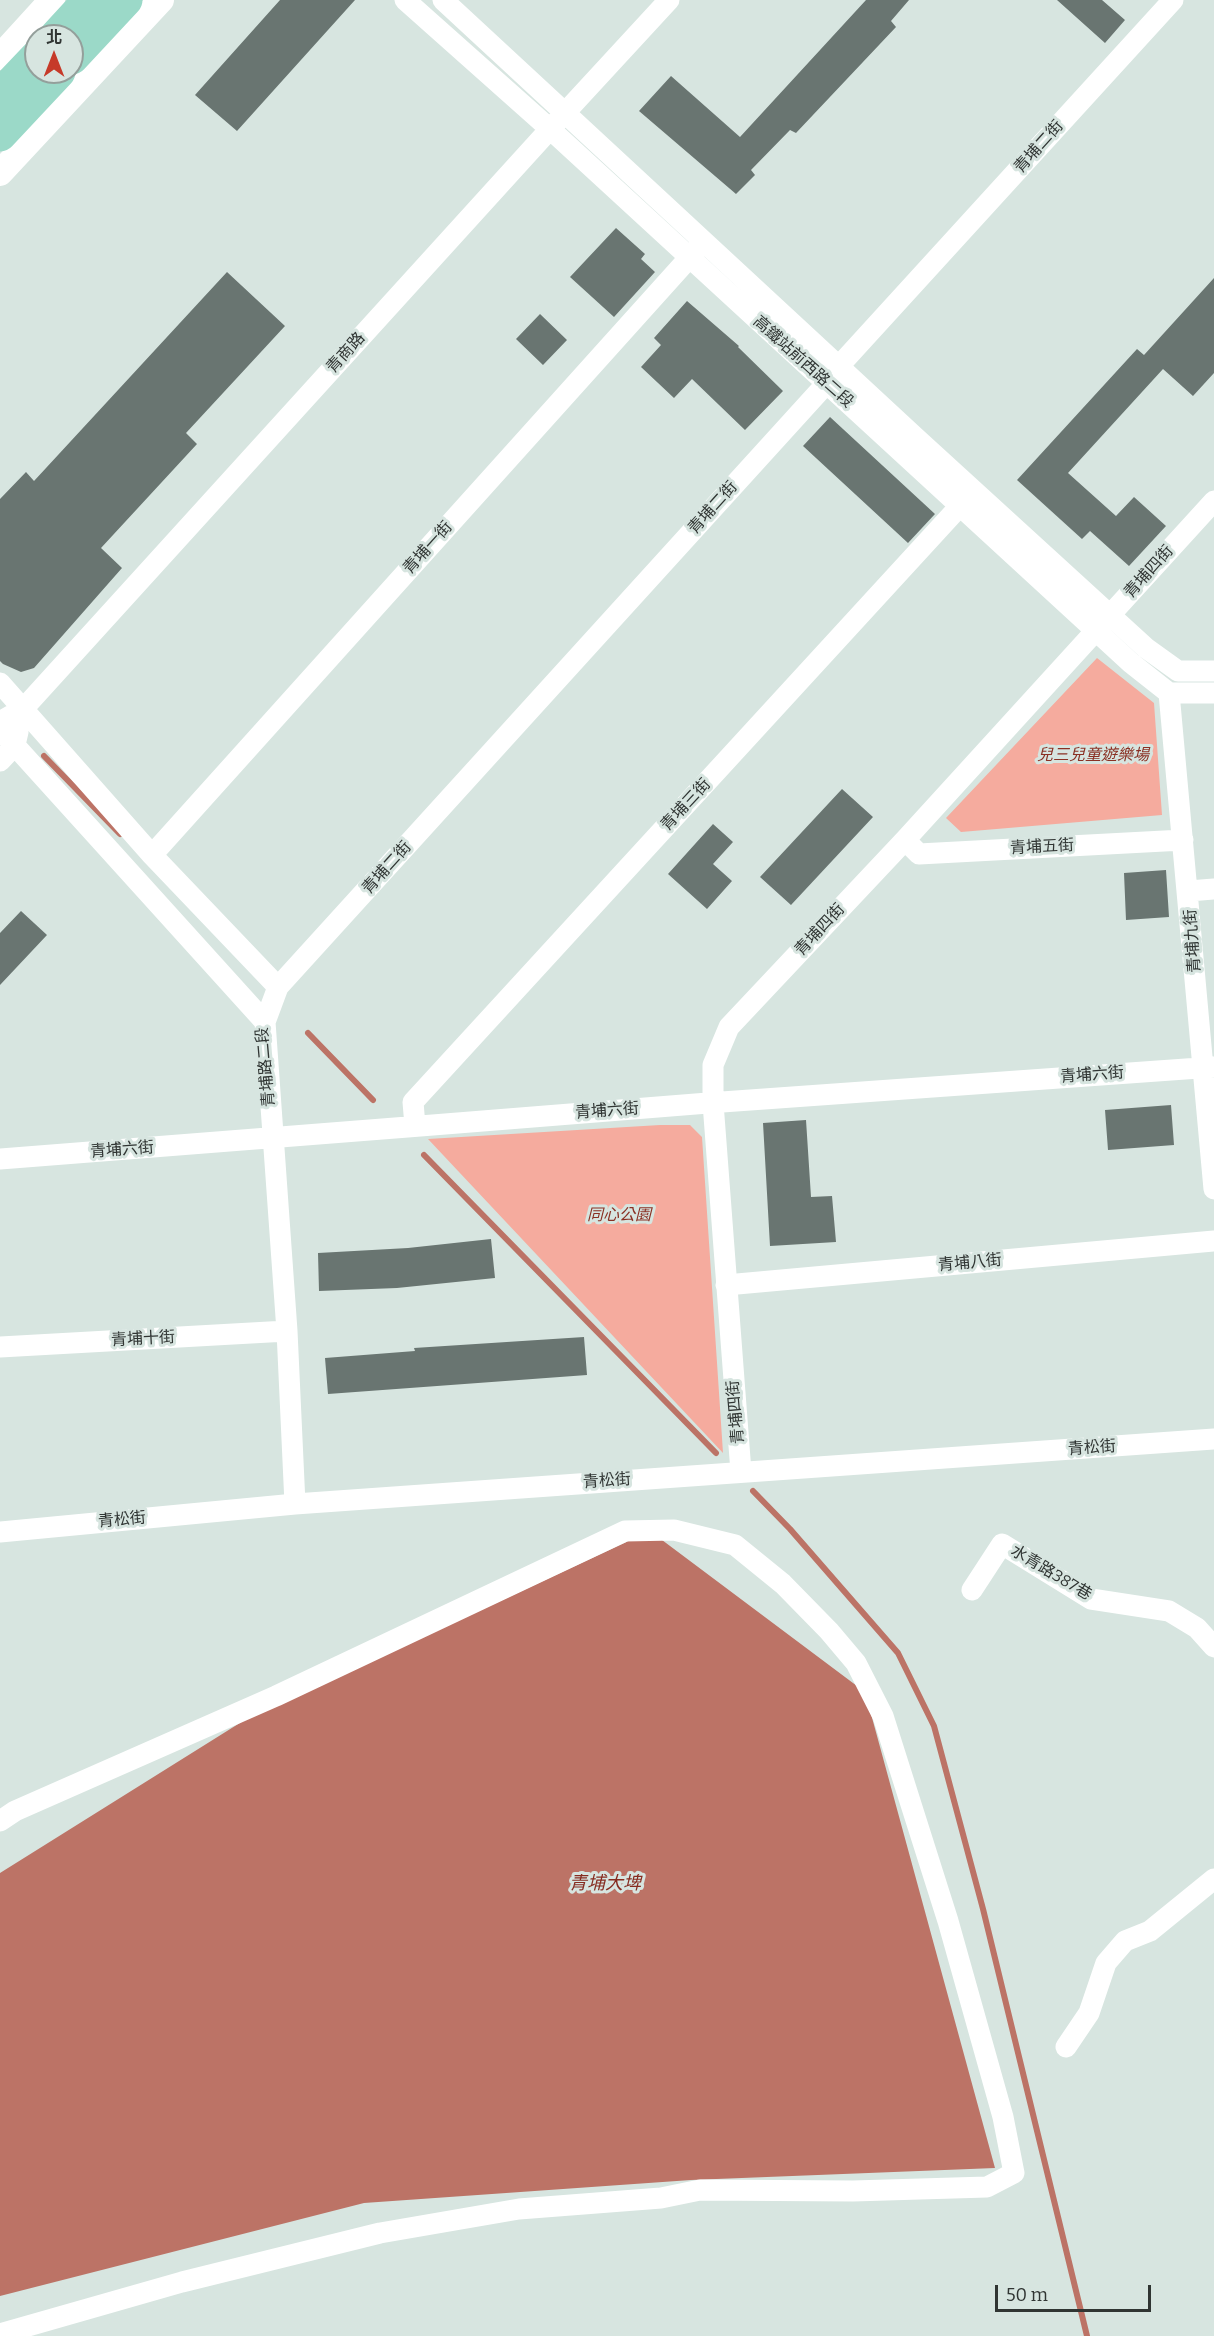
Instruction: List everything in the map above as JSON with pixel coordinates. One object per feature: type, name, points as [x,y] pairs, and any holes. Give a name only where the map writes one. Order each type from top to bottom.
[{"type":"main road","points":[[67,24],[89,0]]},
{"type":"main road","points":[[84,45],[126,0]]},
{"type":"main road","points":[[0,95],[24,70]]},
{"type":"main road","points":[[0,135],[47,84]]},
{"type":"street","points":[[0,57],[52,0]]},
{"type":"street","points":[[0,173],[160,0]]},
{"type":"street","name":"高鐵站前西路二段","points":[[405,0],[704,241],[839,366],[1096,631],[1169,693]]},
{"type":"street","name":"高鐵站前西路二段","points":[[443,0],[690,258],[826,384],[1111,614],[1146,648],[1178,671],[1214,671]]},
{"type":"street","name":"青商路","points":[[0,722],[24,708],[669,0]]},
{"type":"street","name":"青埔二街","points":[[265,1022],[278,987],[1173,0]]},
{"type":"street","name":"青埔一街","points":[[152,855],[704,241]]},
{"type":"street","name":"青埔三街","points":[[415,1126],[413,1102],[968,498]]},
{"type":"street","name":"青埔四街","points":[[741,1472],[713,1103],[713,1065],[729,1027],[905,840],[1214,501]]},
{"type":"street","points":[[0,683],[152,855],[278,987]]},
{"type":"street","points":[[1169,693],[1214,693]]},
{"type":"street","name":"青埔九街","points":[[1169,693],[1208,1067],[1214,1189]]},
{"type":"street","name":"青商路","points":[[0,761],[15,745],[24,708]]},
{"type":"street","name":"青埔路二段","points":[[0,729],[265,1022],[287,1331],[295,1504]]},
{"type":"street","name":"青埔五街","points":[[905,840],[919,854],[1183,840]]},
{"type":"street","points":[[1189,891],[1214,889]]},
{"type":"street","name":"青埔六街","points":[[0,1159],[1208,1067]]},
{"type":"street","name":"青埔八街","points":[[726,1285],[1214,1241]]},
{"type":"street","name":"青埔十街","points":[[0,1347],[287,1331]]},
{"type":"street","name":"青松街","points":[[0,1532],[295,1504],[1214,1439]]},
{"type":"street","points":[[0,1821],[26,1806],[276,1696],[625,1532],[674,1530],[735,1545],[783,1584],[829,1631],[856,1663],[883,1716],[948,1921],[1003,2117],[1014,2173],[987,2187],[853,2191],[700,2190],[661,2198],[519,2209],[380,2233],[182,2282],[0,2334]]},
{"type":"street","name":"水青路387巷","points":[[972,1590],[1002,1544],[1091,1599],[1168,1611],[1197,1628],[1214,1647]]},
{"type":"street","points":[[1066,2047],[1089,2013],[1106,1962],[1125,1941],[1150,1931],[1214,1879]]},
{"type":"green space","name":"兒三兒童遊樂場","points":[[1097,658],[1154,703],[1162,815],[961,832],[946,818]]},
{"type":"green space","name":"同心公園","points":[[690,1125],[702,1137],[723,1453],[428,1139]]},
{"type":"water","name":"青埔大埤","points":[[650,1531],[865,1692],[995,2168],[691,2180],[364,2203],[0,2296],[0,1873],[243,1721]]},
{"type":"building","points":[[280,0],[355,0],[237,131],[195,95]]},
{"type":"building","points":[[866,0],[909,0],[891,21],[896,27],[796,133],[790,130],[751,170],[755,175],[736,194],[639,111],[671,76],[740,137]]},
{"type":"building","points":[[1057,0],[1102,0],[1125,20],[1105,43]]},
{"type":"building","points":[[616,228],[645,254],[641,259],[655,272],[614,317],[570,277]]},
{"type":"building","points":[[227,272],[285,326],[186,433],[197,444],[101,548],[122,568],[34,668],[21,672],[3,664],[0,661],[0,499],[26,472],[34,481]]},
{"type":"building","points":[[1214,278],[1214,373],[1193,396],[1163,369],[1068,473],[1116,516],[1134,497],[1166,526],[1129,566],[1090,531],[1082,539],[1017,480],[1137,349],[1144,355]]},
{"type":"building","points":[[687,301],[739,346],[783,391],[745,430],[692,379],[674,398],[641,367],[661,345],[654,338]]},
{"type":"building","points":[[540,314],[567,340],[543,365],[516,339]]},
{"type":"building","points":[[830,417],[935,514],[908,543],[803,446]]},
{"type":"building","points":[[842,789],[873,817],[791,905],[760,877]]},
{"type":"building","points":[[713,824],[733,842],[713,864],[732,881],[707,909],[668,874]]},
{"type":"building","points":[[1166,870],[1169,917],[1126,920],[1124,873]]},
{"type":"building","points":[[21,911],[47,935],[0,985],[0,933]]},
{"type":"building","points":[[1171,1105],[1174,1145],[1108,1150],[1105,1110]]},
{"type":"building","points":[[806,1120],[811,1197],[832,1196],[836,1242],[770,1246],[763,1123]]},
{"type":"building","points":[[491,1239],[495,1278],[397,1288],[319,1291],[318,1253],[408,1248]]},
{"type":"building","points":[[584,1337],[587,1375],[328,1394],[325,1358],[415,1351],[414,1348]]},
{"type":"waterway","points":[[44,756],[120,834]]},
{"type":"waterway","points":[[308,1033],[373,1100]]},
{"type":"waterway","points":[[424,1155],[716,1453]]},
{"type":"waterway","points":[[753,1491],[790,1529],[898,1653],[934,1726],[983,1909],[1087,2336]]}]
